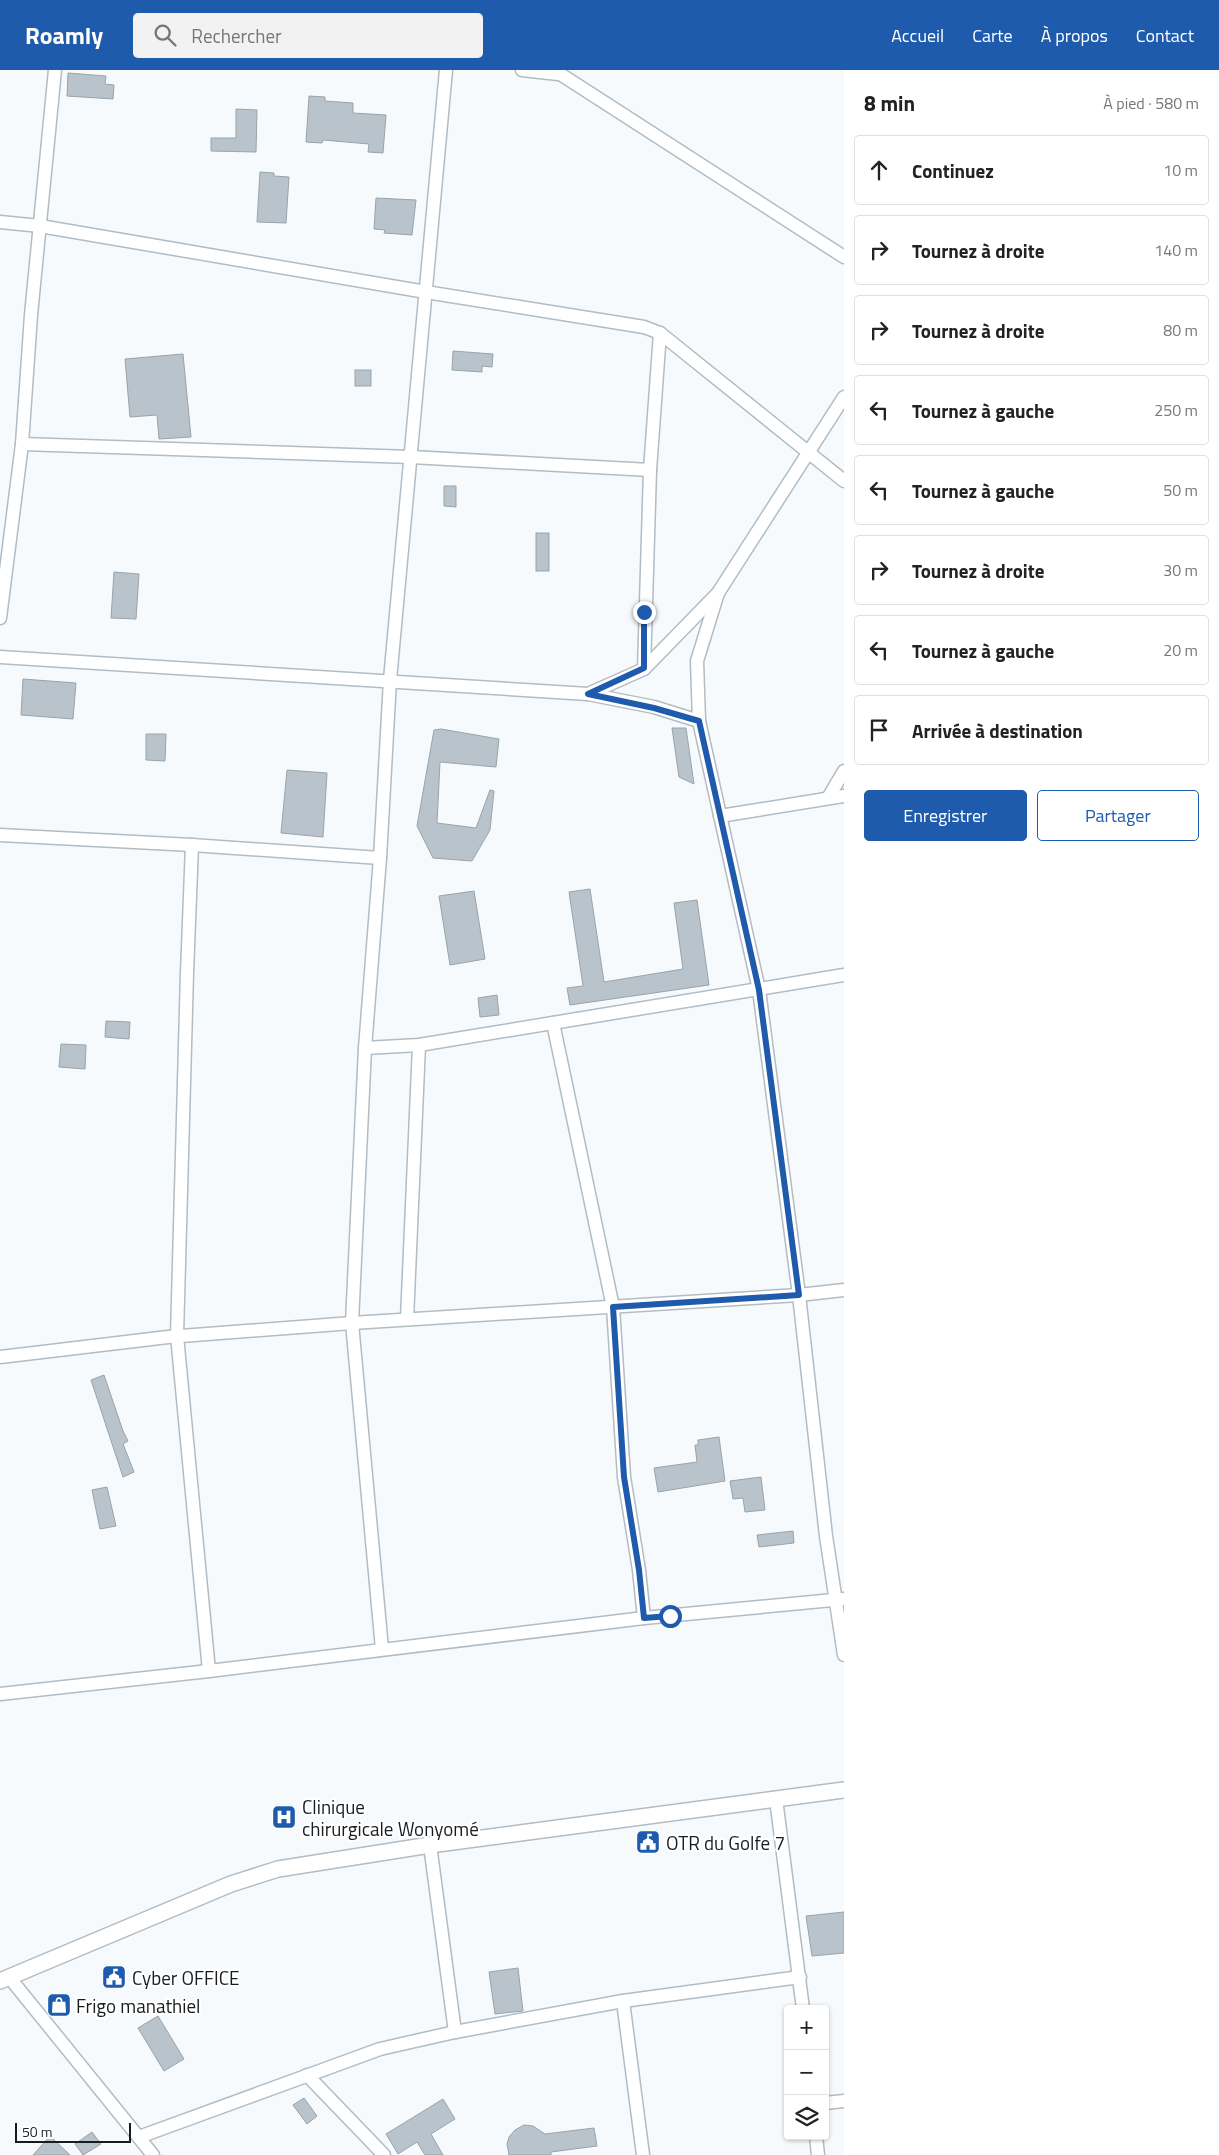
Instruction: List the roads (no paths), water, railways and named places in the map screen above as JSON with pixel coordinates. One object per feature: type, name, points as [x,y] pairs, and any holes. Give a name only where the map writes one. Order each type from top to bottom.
[{"type":"street","points":[[0,618],[22,444],[55,70]]},
{"type":"street","points":[[382,1649],[352,1323],[365,1048],[380,858],[390,680],[446,70]]},
{"type":"street","points":[[522,70],[556,72],[844,257]]},
{"type":"street","points":[[0,222],[40,226],[644,327],[660,333],[844,481]]},
{"type":"street","points":[[644,668],[650,470],[660,333]]},
{"type":"street","points":[[588,694],[644,668],[718,593],[844,397]]},
{"type":"street","points":[[22,444],[411,457],[650,470]]},
{"type":"street","points":[[718,593],[697,661],[699,721],[759,990],[799,1295],[826,1536],[840,1599],[844,1655]]},
{"type":"street","points":[[0,657],[390,680],[588,694],[654,708],[699,721]]},
{"type":"street","points":[[828,798],[844,771]]},
{"type":"street","points":[[720,816],[844,796]]},
{"type":"street","points":[[0,835],[192,844],[380,858]]},
{"type":"street","points":[[192,844],[186,973],[177,1336],[209,1671]]},
{"type":"street","points":[[365,1048],[419,1045],[844,975]]},
{"type":"street","points":[[553,1023],[613,1307],[624,1477],[639,1570],[644,1618]]},
{"type":"street","points":[[407,1319],[419,1045]]},
{"type":"street","points":[[0,1357],[177,1336],[407,1319],[799,1295],[844,1290]]},
{"type":"street","points":[[0,1694],[209,1671],[644,1618],[840,1599]]},
{"type":"street","points":[[152,2155],[139,2137],[4,1979],[231,1884],[278,1869],[430,1845],[844,1790]]},
{"type":"street","points":[[776,1799],[803,2005]]},
{"type":"street","points":[[430,1845],[455,2032]]},
{"type":"street","points":[[139,2137],[380,2049],[455,2032],[624,2001],[800,1977]]},
{"type":"street","points":[[624,2001],[643,2155]]},
{"type":"street","points":[[307,2075],[384,2155]]},
{"type":"street","points":[[829,2102],[844,2101]]},
{"type":"street","points":[[816,2140],[818,2155]]},
{"type":"place","name":"Clinique chirurgicale Wonyomé","points":[[284,1817]]},
{"type":"place","name":"OTR du Golfe 7","points":[[648,1842]]},
{"type":"place","name":"Cyber OFFICE","points":[[114,1977]]},
{"type":"place","name":"Frigo manathiel","points":[[59,2005]]}]
